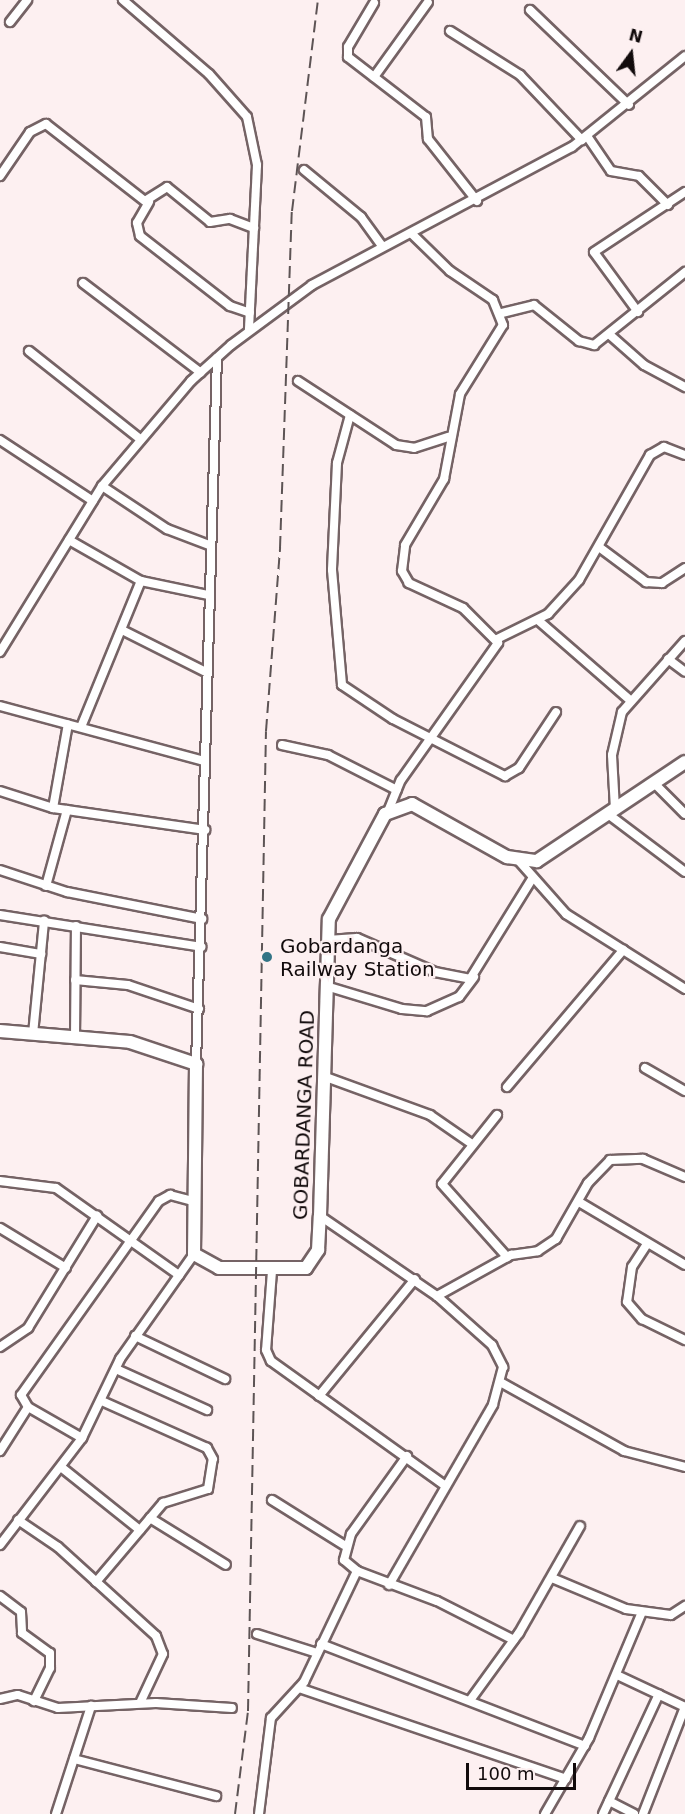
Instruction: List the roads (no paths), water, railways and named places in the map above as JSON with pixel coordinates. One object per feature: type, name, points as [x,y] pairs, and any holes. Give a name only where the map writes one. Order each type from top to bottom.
[{"type":"main road","points":[[389,809],[417,805],[519,861],[546,857],[685,762]]},
{"type":"main road","name":"GOBARDANGA ROAD","points":[[194,1254],[219,1268],[297,1270],[312,1263],[320,1216],[327,940],[334,900],[389,809]]},
{"type":"main road","points":[[0,1031],[75,1037],[144,1046],[196,1064],[194,1254]]},
{"type":"street","points":[[10,22],[27,0]]},
{"type":"street","points":[[123,0],[209,74],[247,117],[257,154],[249,330]]},
{"type":"street","points":[[374,77],[428,2]]},
{"type":"street","points":[[374,3],[346,51],[374,77],[426,117],[428,139],[477,201]]},
{"type":"street","points":[[530,10],[629,105]]},
{"type":"street","points":[[450,31],[520,75],[585,138],[611,171],[639,176],[668,205]]},
{"type":"street","points":[[0,652],[102,486],[201,373],[249,330],[312,285],[382,246],[477,201],[585,138],[629,105],[685,56]]},
{"type":"street","points":[[0,176],[34,127],[46,124],[148,202]]},
{"type":"street","points":[[304,170],[361,218],[382,246]]},
{"type":"street","points":[[250,313],[230,306],[140,236],[137,223],[148,202],[167,187],[210,222],[230,219],[254,228]]},
{"type":"street","points":[[638,312],[594,252],[685,192]]},
{"type":"street","points":[[411,233],[502,313]]},
{"type":"street","points":[[502,313],[534,305],[588,345],[610,335],[638,312],[664,284],[685,272]]},
{"type":"street","points":[[83,283],[201,373]]},
{"type":"street","points":[[497,639],[453,601],[409,583],[402,571],[405,545],[444,479],[448,437],[465,384],[500,334],[502,313]]},
{"type":"street","points":[[610,335],[644,365],[685,387]]},
{"type":"street","points":[[29,351],[140,440]]},
{"type":"street","points":[[196,1064],[200,1009],[205,831],[204,761],[209,545],[217,358]]},
{"type":"street","points":[[298,381],[404,448],[448,437]]},
{"type":"street","points":[[350,415],[337,463],[332,570],[340,677],[369,705],[505,776],[519,768],[556,712]]},
{"type":"street","points":[[0,440],[93,501]]},
{"type":"street","points":[[389,809],[397,790],[497,639],[539,621],[579,580],[650,454],[664,447],[685,455]]},
{"type":"street","points":[[102,486],[167,529],[209,545]]},
{"type":"street","points":[[69,540],[141,581],[208,595]]},
{"type":"street","points":[[599,547],[646,582],[662,583],[685,568]]},
{"type":"street","points":[[81,727],[141,581]]},
{"type":"street","points":[[539,621],[630,700]]},
{"type":"street","points":[[0,630],[10,636]]},
{"type":"street","points":[[122,630],[206,672]]},
{"type":"street","points":[[685,641],[630,700],[612,755],[611,811],[685,872]]},
{"type":"street","points":[[668,659],[685,672]]},
{"type":"street","points":[[0,705],[204,761]]},
{"type":"street","points":[[53,807],[68,724]]},
{"type":"street","points":[[282,745],[328,755],[397,790]]},
{"type":"street","points":[[653,782],[685,814]]},
{"type":"street","points":[[0,791],[67,810],[205,831]]},
{"type":"street","points":[[46,886],[67,810]]},
{"type":"street","points":[[519,861],[532,879],[566,914],[685,989]]},
{"type":"street","points":[[0,870],[46,886],[202,920]]},
{"type":"street","points":[[326,986],[402,1009],[427,1011],[459,997],[532,879]]},
{"type":"street","points":[[0,915],[201,947]]},
{"type":"street","points":[[33,1034],[44,921]]},
{"type":"street","points":[[75,1037],[76,926]]},
{"type":"street","points":[[327,940],[357,938],[453,978],[474,976]]},
{"type":"street","points":[[0,947],[41,954]]},
{"type":"street","points":[[507,1087],[623,950]]},
{"type":"street","points":[[75,980],[139,988],[200,1009]]},
{"type":"street","points":[[645,1068],[685,1091]]},
{"type":"street","points":[[323,1076],[430,1116],[472,1143]]},
{"type":"street","points":[[497,1114],[443,1179],[442,1189],[507,1257]]},
{"type":"street","points":[[437,1296],[507,1257],[538,1251],[556,1239],[593,1177],[619,1156],[643,1159],[685,1178]]},
{"type":"street","points":[[0,1180],[56,1188],[179,1275]]},
{"type":"street","points":[[82,1438],[28,1407],[21,1399],[24,1391],[134,1242],[164,1197],[193,1201]]},
{"type":"street","points":[[579,1202],[685,1265]]},
{"type":"street","points":[[0,1347],[23,1334],[97,1216]]},
{"type":"street","points":[[320,1216],[415,1279],[437,1296],[499,1354],[502,1383],[389,1585]]},
{"type":"street","points":[[0,1227],[66,1268]]},
{"type":"street","points":[[648,1244],[632,1267],[627,1302],[642,1319],[685,1340]]},
{"type":"street","points":[[0,1545],[82,1438],[135,1336],[194,1254]]},
{"type":"street","points":[[272,1271],[268,1355],[319,1396],[407,1456],[444,1485]]},
{"type":"street","points":[[319,1396],[415,1279]]},
{"type":"street","points":[[135,1336],[225,1379]]},
{"type":"street","points":[[116,1369],[207,1410]]},
{"type":"street","points":[[502,1383],[624,1451],[685,1467]]},
{"type":"street","points":[[96,1582],[167,1501],[208,1489],[212,1454],[102,1401]]},
{"type":"street","points":[[0,1451],[28,1407]]},
{"type":"street","points":[[407,1456],[345,1545],[344,1560],[357,1571],[389,1585],[437,1601],[514,1640]]},
{"type":"street","points":[[60,1467],[140,1530]]},
{"type":"street","points":[[272,1500],[345,1545]]},
{"type":"street","points":[[150,1518],[226,1565]]},
{"type":"street","points":[[18,1520],[96,1582],[162,1646],[140,1703]]},
{"type":"street","points":[[471,1699],[514,1640],[552,1578],[580,1526]]},
{"type":"street","points":[[260,1814],[271,1718],[299,1688],[357,1571]]},
{"type":"street","points":[[552,1578],[642,1612],[670,1615],[685,1606]]},
{"type":"street","points":[[0,1596],[21,1612],[19,1630],[50,1653],[34,1701]]},
{"type":"street","points":[[545,1814],[585,1746],[642,1612]]},
{"type":"street","points":[[257,1634],[317,1653]]},
{"type":"street","points":[[321,1644],[471,1699],[585,1746]]},
{"type":"street","points":[[617,1675],[685,1707],[643,1814]]},
{"type":"street","points":[[299,1688],[566,1779]]},
{"type":"street","points":[[603,1814],[658,1694]]},
{"type":"street","points":[[0,1707],[2,1698],[34,1701],[57,1708],[140,1703],[232,1708]]},
{"type":"street","points":[[56,1814],[91,1706]]},
{"type":"street","points":[[74,1759],[216,1796]]},
{"type":"street","points":[[609,1801],[634,1814]]},
{"type":"railway","points":[[235,1814],[248,1711],[266,731],[280,548],[292,211],[318,0]]},
{"type":"place","name":"Gobardanga Railway Station","points":[[267,957]]}]
